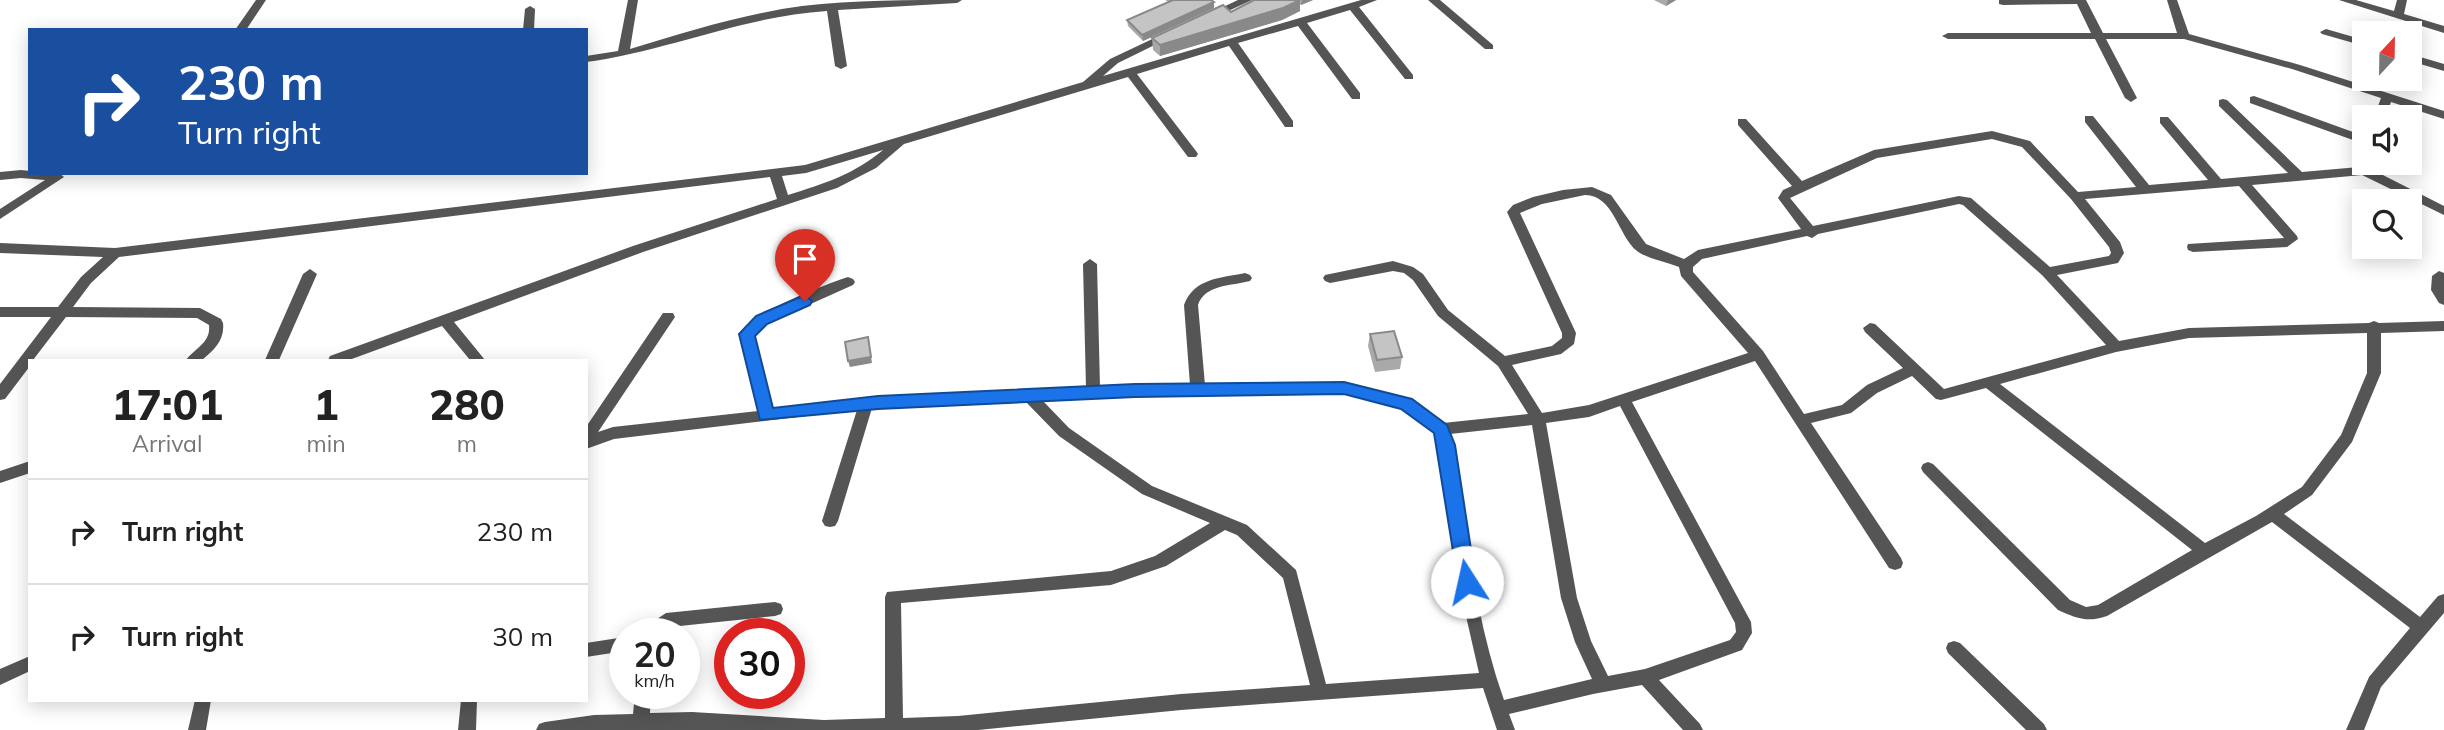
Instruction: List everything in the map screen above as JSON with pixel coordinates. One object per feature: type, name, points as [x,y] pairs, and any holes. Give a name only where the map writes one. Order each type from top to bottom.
[{"type":"street","points":[[241,28],[261,0]]},
{"type":"street","points":[[623,54],[633,0]]},
{"type":"street","points":[[588,59],[623,54],[723,25],[824,4],[906,5],[957,0]]},
{"type":"street","points":[[1194,23],[1247,0]]},
{"type":"street","points":[[0,248],[115,253],[806,169],[1085,88],[1299,20],[1372,0]]},
{"type":"street","points":[[1433,0],[1489,47]]},
{"type":"street","points":[[2172,0],[2185,36]]},
{"type":"street","points":[[2344,0],[2444,30]]},
{"type":"street","points":[[2398,16],[2402,0]]},
{"type":"street","points":[[2003,2],[2080,1],[2131,98]]},
{"type":"street","points":[[824,4],[841,66]]},
{"type":"street","points":[[1352,5],[1409,77]]},
{"type":"street","points":[[528,28],[530,9]]},
{"type":"street","points":[[1299,20],[1356,96]]},
{"type":"street","points":[[1085,88],[1114,61],[1182,29]]},
{"type":"street","points":[[2326,32],[2352,40]]},
{"type":"street","points":[[1948,36],[2185,36],[2444,115]]},
{"type":"street","points":[[1231,41],[1289,124]]},
{"type":"street","points":[[2422,61],[2444,68]]},
{"type":"street","points":[[1131,73],[1192,154]]},
{"type":"street","points":[[2385,105],[2387,97]]},
{"type":"street","points":[[2254,100],[2352,136]]},
{"type":"street","points":[[2223,103],[2299,177]]},
{"type":"street","points":[[2090,119],[2146,190]]},
{"type":"street","points":[[2164,120],[2218,184]]},
{"type":"street","points":[[1742,122],[1800,187]]},
{"type":"street","points":[[1812,234],[1784,198],[1787,193],[1874,154],[1992,135],[2013,138],[2026,144],[2075,197],[2115,245],[2118,253],[2113,260],[2047,272]]},
{"type":"street","points":[[338,359],[638,249],[860,176],[879,163],[900,141]]},
{"type":"street","points":[[2075,197],[2299,177],[2352,169]]},
{"type":"street","points":[[774,173],[784,201]]},
{"type":"street","points":[[0,176],[28,174]]},
{"type":"street","points":[[0,215],[61,175]]},
{"type":"street","points":[[2379,175],[2444,211]]},
{"type":"street","points":[[2193,247],[2287,243],[2292,239],[2243,182]]},
{"type":"street","points":[[1503,362],[1556,350],[1569,340],[1569,333],[1515,218],[1513,212],[1521,204],[1583,191],[1600,194],[1607,198],[1641,247],[1686,265]]},
{"type":"street","points":[[1686,265],[1698,256],[1812,234],[1959,200],[1967,201],[2047,272],[2116,347]]},
{"type":"street","points":[[0,395],[86,280],[115,253]]},
{"type":"street","points":[[1090,264],[1093,393]]},
{"type":"street","points":[[1686,265],[1686,273],[1758,355],[1895,563]]},
{"type":"street","points":[[1330,278],[1393,266],[1408,270],[1418,277],[1443,313],[1503,362],[1538,419],[1569,598],[1583,642],[1603,684]]},
{"type":"street","points":[[272,359],[310,274]]},
{"type":"street","points":[[2439,276],[2438,290],[2444,300]]},
{"type":"street","points":[[1198,390],[1191,305],[1193,295],[1200,288],[1245,278]]},
{"type":"street","points":[[766,415],[746,334],[761,320],[848,282]]},
{"type":"street","points":[[0,312],[200,313],[216,323],[217,332],[209,347],[194,359]]},
{"type":"street","points":[[588,438],[668,317]]},
{"type":"street","points":[[445,321],[477,359]]},
{"type":"street","points":[[1928,468],[2064,605],[2085,614],[2101,611],[2307,491],[2347,438],[2374,373],[2374,326]]},
{"type":"street","points":[[1870,328],[1941,395],[2116,347],[2215,330],[2444,326]]},
{"type":"street","points":[[1441,429],[1589,411],[1758,355]]},
{"type":"street","points":[[1802,420],[1846,409],[1872,389],[1914,369]]},
{"type":"street","points":[[1989,383],[2204,551]]},
{"type":"street","points":[[588,440],[613,433],[866,404],[1028,395],[1344,388],[1406,404],[1441,429],[1447,445],[1462,558],[1486,680],[1506,730]]},
{"type":"street","points":[[1028,395],[1063,432],[1147,490],[1242,530],[1290,575],[1320,692]]},
{"type":"street","points":[[1497,709],[1645,677],[1736,645],[1744,633],[1742,622],[1624,400]]},
{"type":"street","points":[[830,521],[866,404]]},
{"type":"street","points":[[0,477],[28,468]]},
{"type":"street","points":[[2272,513],[2421,627]]},
{"type":"street","points":[[894,726],[893,597],[1111,578],[1160,561],[1225,522]]},
{"type":"street","points":[[2355,730],[2375,682],[2444,601]]},
{"type":"street","points":[[686,618],[775,609]]},
{"type":"street","points":[[588,650],[609,646]]},
{"type":"street","points":[[1954,648],[2038,730]]},
{"type":"street","points":[[0,677],[28,664]]},
{"type":"street","points":[[1645,677],[1693,730]]},
{"type":"street","points":[[545,730],[594,723],[641,722],[824,728],[958,724],[1181,702],[1486,680]]},
{"type":"street","points":[[197,730],[203,702]]},
{"type":"street","points":[[467,730],[470,702]]},
{"type":"street","points":[[641,722],[642,709]]},
{"type":"building","points":[[1173,0],[1214,2],[1142,35],[1127,20]]},
{"type":"building","points":[[1254,0],[1300,0],[1283,8],[1160,45],[1152,38],[1223,5],[1231,12]]},
{"type":"building","points":[[1394,331],[1402,357],[1377,360],[1370,334]]},
{"type":"building","points":[[868,337],[871,357],[848,361],[845,342]]},
{"type":"route","points":[[805,301],[761,320],[746,334],[766,415],[878,402],[1135,391],[1344,388],[1406,404],[1441,429],[1447,445],[1467,582]]}]
